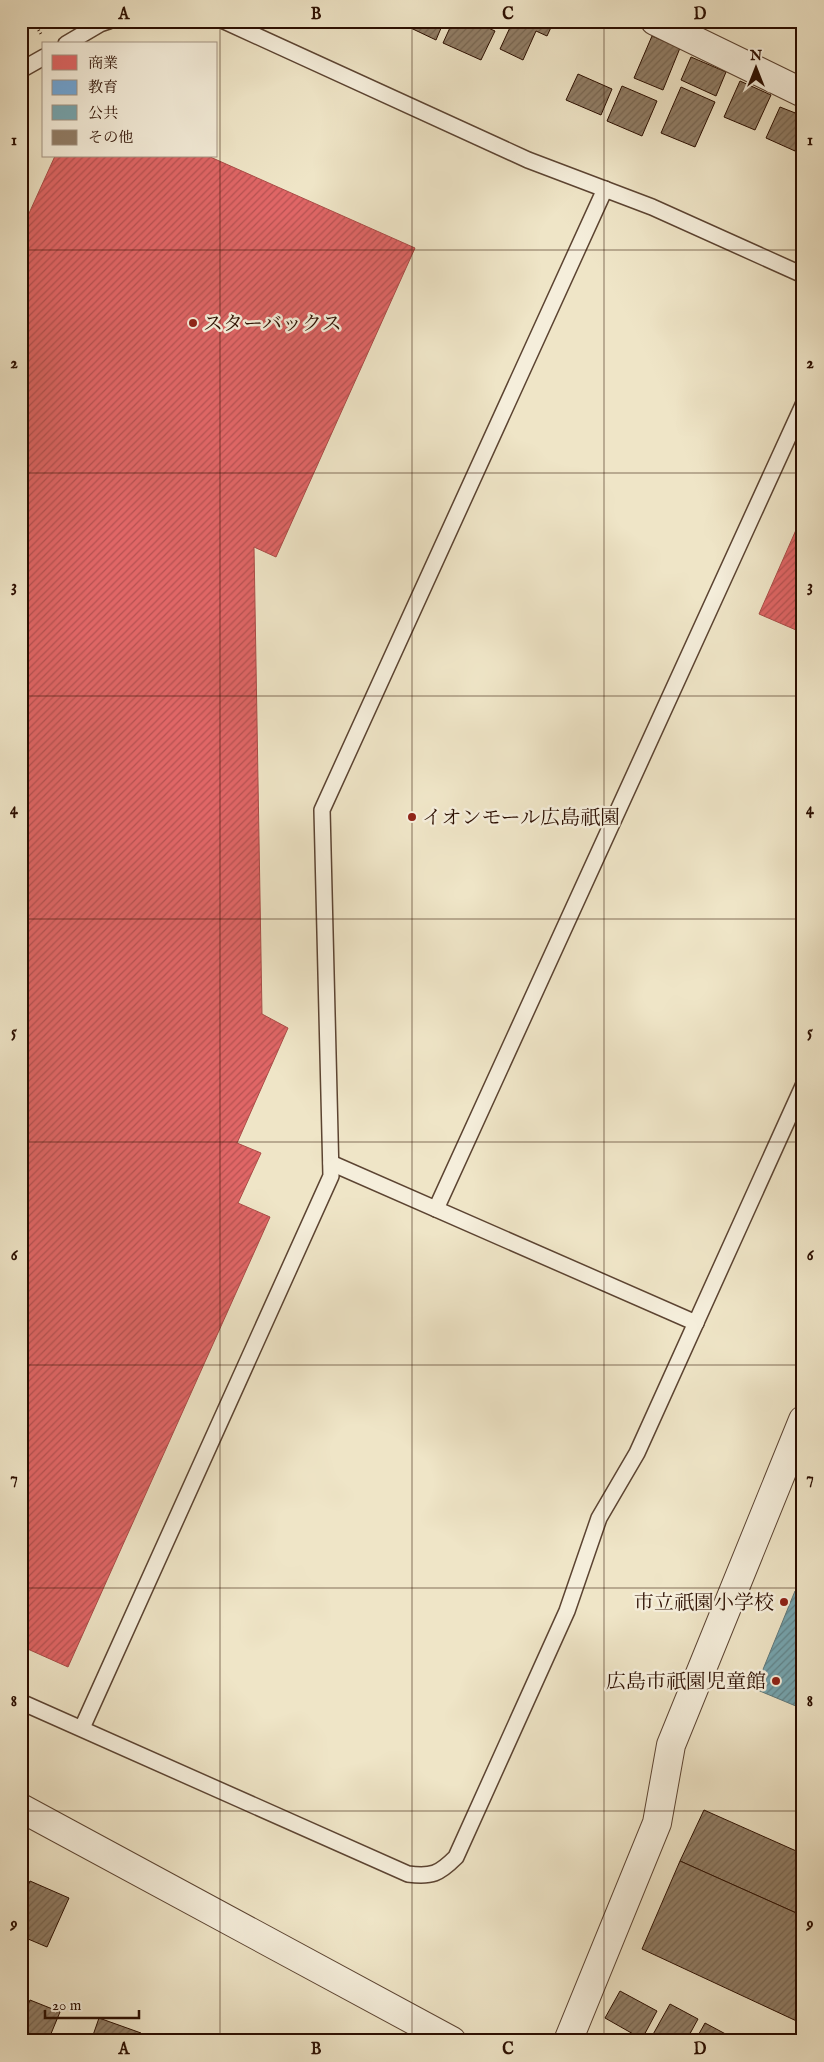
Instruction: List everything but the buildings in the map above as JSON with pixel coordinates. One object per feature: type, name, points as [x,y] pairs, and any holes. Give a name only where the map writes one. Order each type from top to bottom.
[{"type":"street","points":[[656,21],[803,93]]},
{"type":"street","points":[[568,2041],[657,1823],[671,1745],[803,1420]]},
{"type":"street","points":[[21,1808],[452,2041]]},
{"type":"lane","points":[[69,42],[100,24],[109,21]]},
{"type":"lane","points":[[224,21],[528,160],[652,207],[803,275]]},
{"type":"lane","points":[[21,70],[42,58]]},
{"type":"lane","points":[[82,1728],[246,1361],[332,1176],[322,810],[605,189]]},
{"type":"lane","points":[[436,1209],[803,405]]},
{"type":"lane","points":[[21,1702],[408,1874],[427,1877],[443,1869],[456,1857],[567,1611],[599,1518],[637,1454],[803,1086]]},
{"type":"lane","points":[[331,1163],[696,1323]]},
{"type":"place","name":"スターバックス","points":[[193,323]]},
{"type":"place","name":"イオンモール広島祇園","points":[[412,817]]},
{"type":"place","name":"市立祇園小学校","points":[[784,1602]]},
{"type":"place","name":"広島市祇園児童館","points":[[776,1681]]}]
